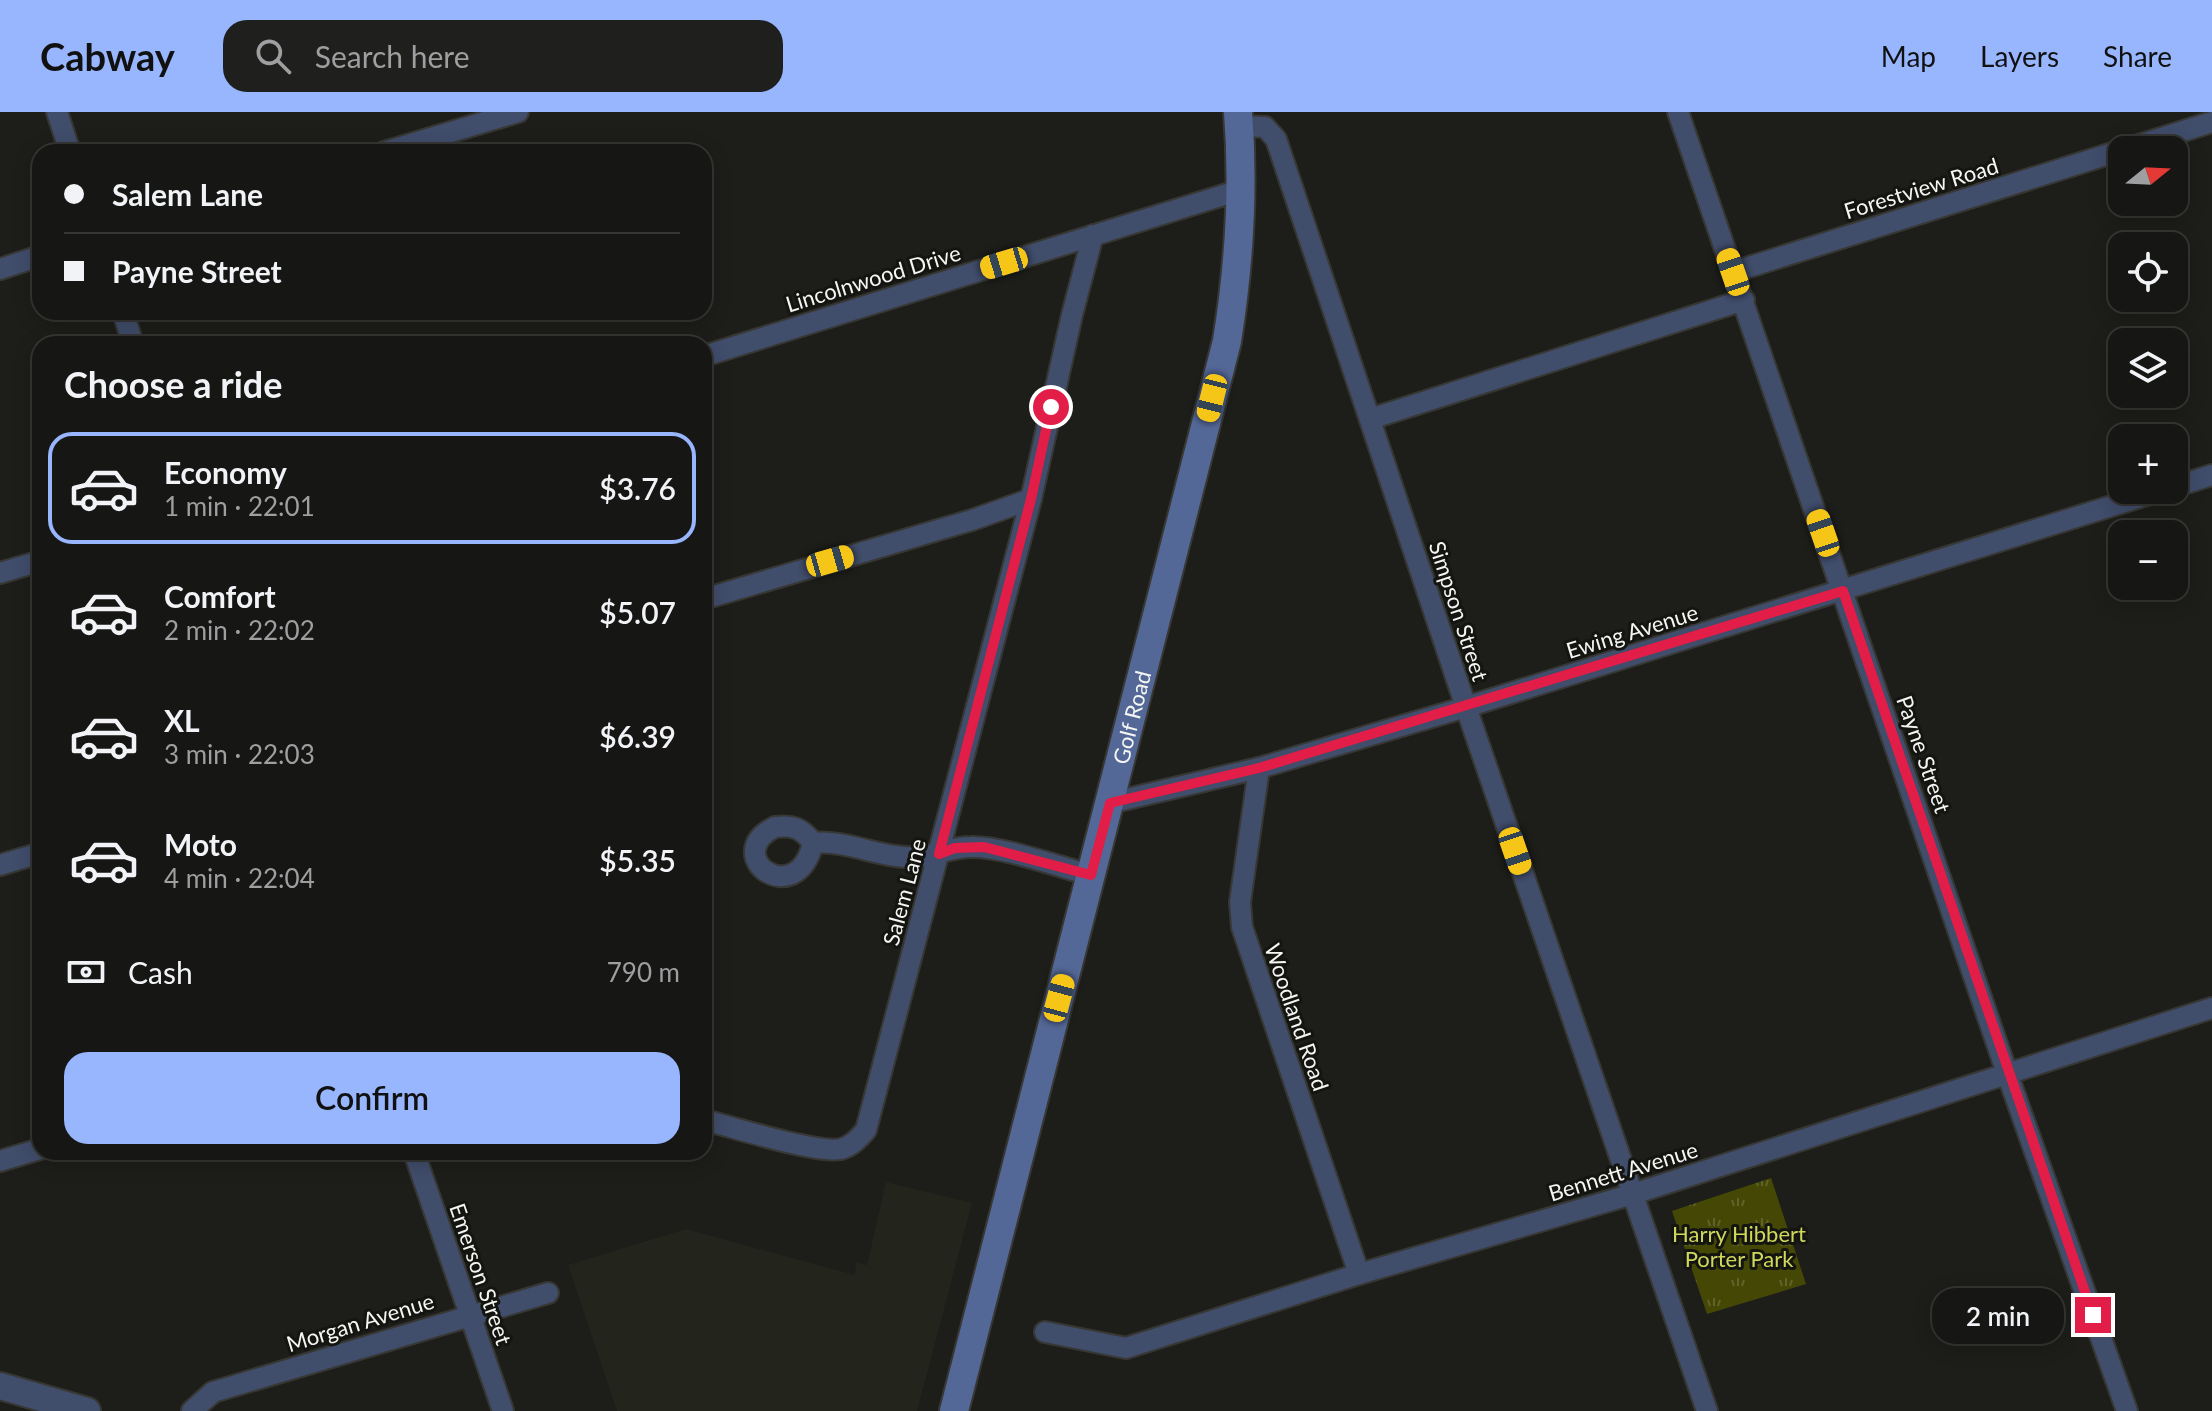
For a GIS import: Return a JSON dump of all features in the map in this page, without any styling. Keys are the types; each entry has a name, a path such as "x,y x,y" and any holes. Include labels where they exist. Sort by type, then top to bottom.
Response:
{"main road":[{"name":"Golf Road","path":"954,1411 1227,341 1234,296 1240,190 1238,119"}],"street":[{"path":"57,112 67,144"},
{"path":"411,144 518,112"},
{"name":"Payne Street","path":"1678,112 2007,1073 2127,1411"},
{"name":"Simpson Street","path":"1238,119 1265,127 1276,139 1707,1411"},
{"name":"Forestview Road","path":"2168,136 2212,122"},
{"name":"Forestview Road","path":"1733,272 2108,155"},
{"name":"Lincolnwood Drive","path":"712,354 1240,190"},
{"name":"Salem Lane","path":"712,1122 822,1149 844,1148 859,1139 866,1130 1031,499 1093,235"},
{"path":"0,269 32,259"},
{"path":"1370,419 1744,300"},
{"path":"2188,483 2212,475"},
{"path":"712,597 972,520 1031,499"},
{"name":"Ewing Avenue","path":"1110,803 1259,768 1466,707 2119,504"},
{"path":"0,573 32,563"},
{"name":"Woodland Road","path":"1259,768 1240,902 1242,927 1359,1274"},
{"path":"813,843 837,842 890,856 920,858 955,848 984,847 1091,875"},
{"path":"0,865 32,855"},
{"name":"Bennett Avenue","path":"1045,1332 1126,1348 1359,1274 1633,1194 2212,1008"},
{"path":"0,1161 32,1151"},
{"name":"Emerson Street","path":"417,1160 503,1411"},
{"name":"Morgan Avenue","path":"192,1411 213,1392 548,1293"},
{"path":"0,1386 87,1411"}],"shaded area":[{"path":"886,1182 972,1203 917,1411 617,1411 568,1265 686,1229 855,1275 856,1262 867,1265"}],"green space":[{"name":"Harry Hibbert Porter Park","path":"1771,1178 1806,1284 1707,1314 1672,1211"}],"route":[{"path":"1051,407 1031,499 939,854 955,848 984,847 1091,875 1110,803 1259,768 1843,591 2093,1315"}]}
